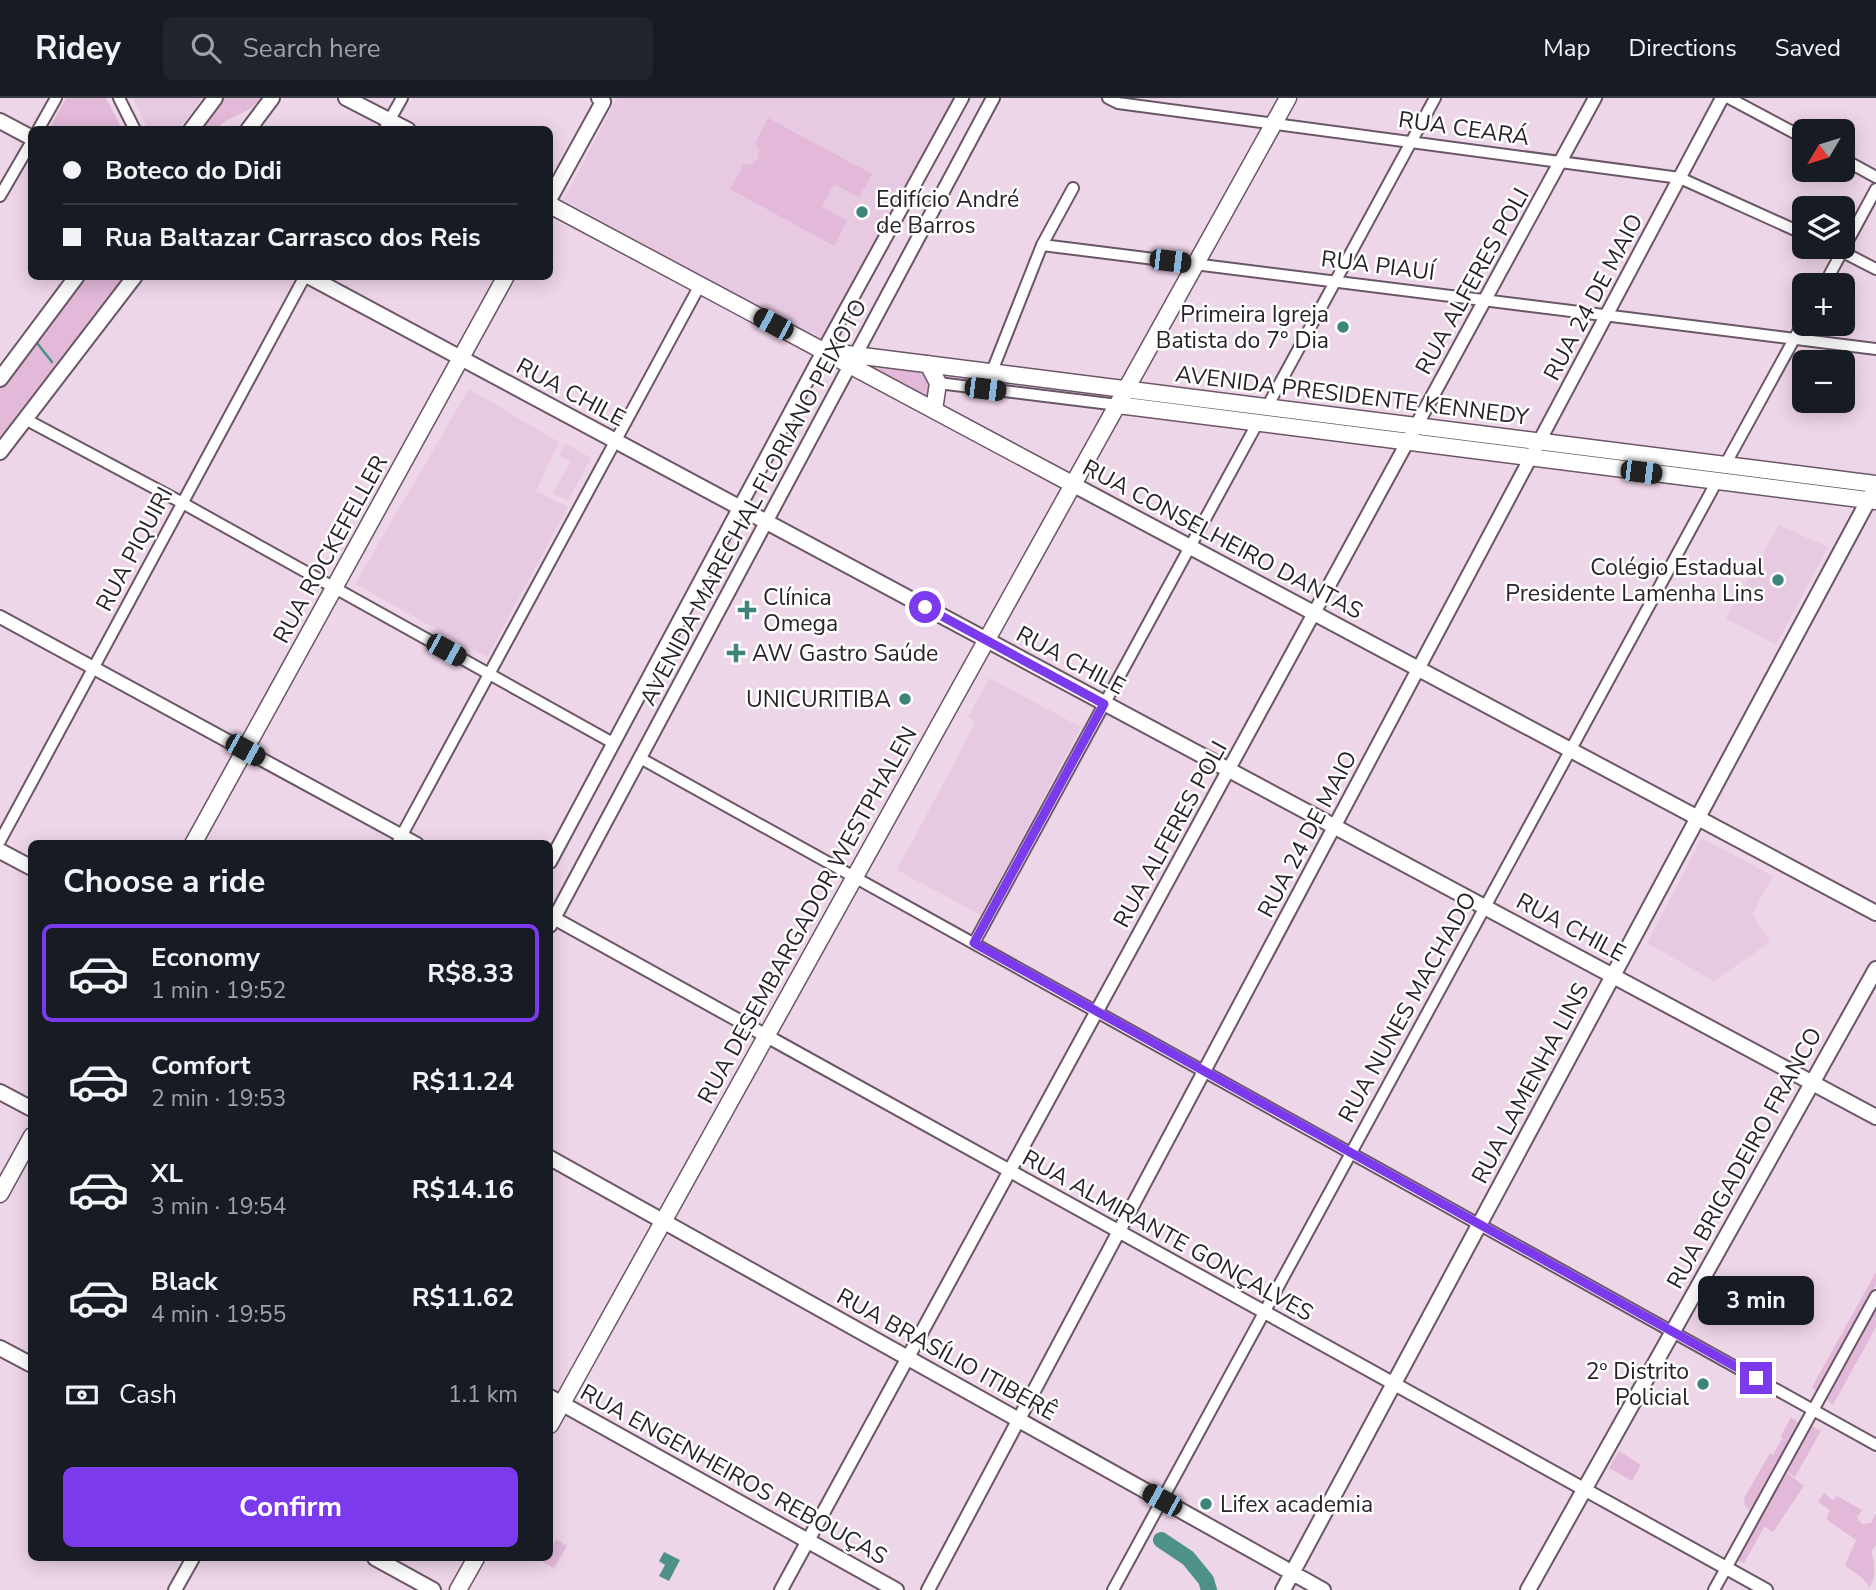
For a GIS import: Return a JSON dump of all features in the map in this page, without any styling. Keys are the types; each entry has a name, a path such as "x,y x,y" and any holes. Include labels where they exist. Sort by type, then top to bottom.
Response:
{"main road":[{"path":"194,126 215,98"},
{"path":"251,126 272,98"},
{"path":"346,98 386,124"},
{"name":"RUA DESEMBARGADOR WESTPHALEN","path":"555,1401 663,1221 1288,98"},
{"path":"553,192 602,99"},
{"path":"0,121 28,138"},
{"name":"RUA CONSELHEIRO DANTAS","path":"553,207 823,351 853,360 934,410 1876,913"},
{"path":"0,379 74,280"},
{"path":"0,452 132,280"},
{"name":"RUA CHILE","path":"313,280 1876,1117"},
{"name":"RUA ROCKEFELLER","path":"195,840 504,280"},
{"name":"AVENIDA PRESIDENTE KENNEDY","path":"853,360 929,364 1725,466 1874,493"},
{"path":"929,364 938,383 934,410"},
{"path":"1214,418 1216,401"},
{"name":"AVENIDA PRESIDENTE KENNEDY","path":"1118,405 1717,481 1874,493"},
{"path":"1344,434 1348,417"},
{"path":"1591,465 1602,450"},
{"name":"RUA LAMENHA LINS","path":"1283,1590 1874,493"},
{"path":"0,850 28,866"},
{"name":"RUA BRIGADEIRO FRANCO","path":"1528,1590 1876,969"},
{"path":"0,1092 28,1108"},
{"path":"0,1194 28,1143"},
{"name":"RUA BRASÍLIO ITIBERÊ","path":"553,1160 1323,1590"},
{"path":"0,1348 28,1363"},
{"name":"RUA ENGENHEIROS REBOUÇAS","path":"555,1401 896,1590"},
{"path":"380,1561 433,1590"},
{"path":"458,1590 474,1561"}],"street":[{"path":"40,126 56,98"},
{"path":"119,98 133,126"},
{"path":"386,124 401,98"},
{"name":"AVENIDA MARECHAL FLORIANO PEIXOTO","path":"553,856 738,507 962,98"},
{"name":"AVENIDA MARECHAL FLORIANO PEIXOTO","path":"553,916 993,98"},
{"path":"1267,407 1435,98"},
{"name":"RUA ALFERES POLI","path":"781,1590 1595,98"},
{"name":"RUA 24 DE MAIO","path":"928,1590 1722,98"},
{"path":"1729,98 1792,132"},
{"name":"RUA CEARÁ","path":"1115,100 1680,178 1792,229"},
{"path":"0,196 28,147"},
{"path":"1855,166 1876,177"},
{"path":"985,389 1042,245 1073,188"},
{"path":"1855,222 1876,189"},
{"name":"RUA PIAUÍ","path":"1042,245 1876,349"},
{"path":"1855,258 1876,269"},
{"name":"RUA PIQUIRI","path":"0,841 304,280"},
{"path":"0,617 245,750 399,839 699,285"},
{"path":"1725,466 1796,336"},
{"name":"AVENIDA PRESIDENTE KENNEDY","path":"938,383 1118,405"},
{"path":"25,419 183,503 613,743"},
{"path":"974,943 1258,422"},
{"name":"RUA NUNES MACHADO","path":"1114,1590 1717,481"},
{"path":"640,758 1876,1445"},
{"name":"RUA ALMIRANTE GONÇALVES","path":"553,921 766,1036 1766,1590"},
{"path":"1714,1590 1876,1296"},
{"path":"176,1590 191,1561"}],"shaded area":[{"path":"66,98 106,98 120,126 51,126"},
{"path":"133,98 202,98 181,126 147,126"},
{"path":"221,98 261,98 251,108 220,126 204,126"},
{"path":"617,98 954,98 821,343 564,200"},
{"path":"768,118 872,174 859,197 834,184 822,207 847,221 834,246 730,189 744,164 751,165 758,158 759,149 755,143"},
{"path":"81,280 122,280 0,438 0,388"},
{"path":"862,362 922,369 930,383 926,400 860,365"},
{"path":"469,389 559,442 536,491 568,507 487,657 355,584"},
{"path":"565,443 591,458 568,501 553,493 571,462 559,455"},
{"name":"Colégio Estadual Presidente Lamenha Lins","path":"1779,525 1828,547 1776,645 1726,618"},
{"path":"989,678 1081,727 981,915 897,870 976,722 968,717"},
{"path":"1702,838 1773,876 1752,914 1770,942 1714,981 1647,943"},
{"path":"1876,1272 1876,1285 1818,1393 1812,1387"},
{"path":"1876,1293 1876,1327 1833,1405 1822,1394"},
{"path":"1791,1417 1801,1425 1750,1511 1745,1506 1744,1498 1770,1453 1773,1455"},
{"path":"1807,1423 1821,1431 1795,1477 1782,1467"},
{"path":"1619,1451 1641,1465 1632,1481 1609,1468"},
{"path":"1781,1468 1804,1486 1773,1532 1764,1527 1744,1563 1731,1558"},
{"path":"1824,1493 1833,1500 1837,1496 1862,1510 1857,1517 1862,1524 1871,1523 1876,1513 1876,1545 1871,1552 1875,1570 1870,1587 1845,1565 1856,1540 1826,1519 1830,1510 1818,1502"},
{"path":"556,1539 567,1546 554,1568 543,1562 553,1561 553,1545"},
{"path":"664,1552 680,1560 669,1581 659,1576 665,1565 659,1561"}],"waterway":[{"path":"37,343 52,362"},
{"path":"1161,1540 1188,1558 1206,1580 1209,1590"}],"place":[{"name":"Edifício André de Barros","path":"862,212"},
{"name":"Primeira Igreja Batista do 7° Dia","path":"1343,327"},
{"name":"Colégio Estadual Presidente Lamenha Lins","path":"1778,580"},
{"name":"Clínica Omega","path":"747,610"},
{"name":"AW Gastro Saúde","path":"736,653"},
{"name":"UNICURITIBA","path":"905,699"},
{"name":"2º Distrito Policial","path":"1703,1384"},
{"name":"Lifex academia","path":"1206,1504"}],"route":[{"path":"925,607 1104,704 974,943 1756,1378"}]}
